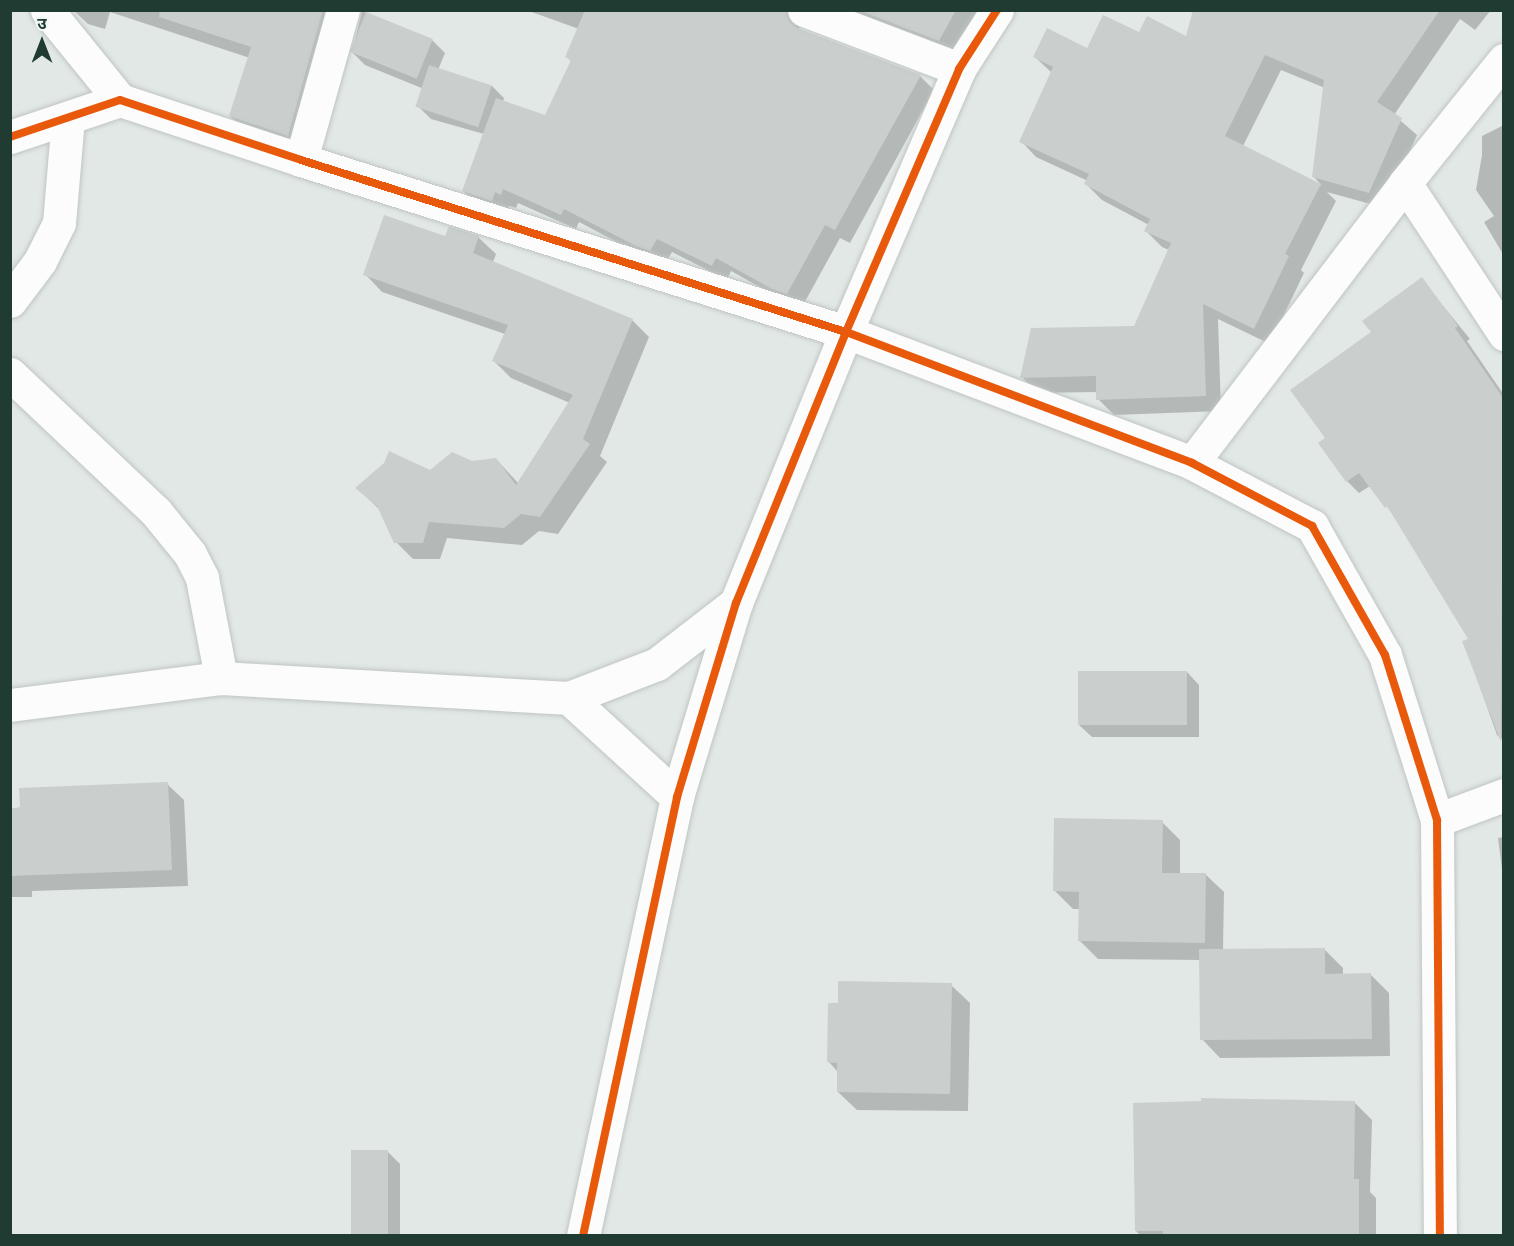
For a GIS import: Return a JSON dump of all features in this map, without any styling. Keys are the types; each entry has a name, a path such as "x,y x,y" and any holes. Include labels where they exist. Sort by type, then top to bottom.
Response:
{"street":[{"path":"47,10 120,100 301,160 846,332 1192,463 1312,526 1385,655 1437,820 1440,1236"},
{"path":"301,160 343,10"},
{"path":"804,10 959,69"},
{"path":"583,1236 677,797 736,603 846,332 959,69 997,10"},
{"path":"1192,463 1405,183 1503,60"},
{"path":"10,137 120,100"},
{"path":"10,301 40,261 59,223 68,118"},
{"path":"1405,183 1503,334"},
{"path":"10,374 156,512 190,554 202,578 221,678"},
{"path":"10,705 221,678 569,698 657,664 736,603"},
{"path":"569,698 677,797"},
{"path":"1437,820 1503,795"}],"building":[{"path":"160,10 323,10 288,136 229,116 251,47 159,17"},
{"path":"585,10 786,10 789,21 797,28 921,75 835,230 825,225 787,294 772,289 716,258 712,266 657,239 650,251 564,209 561,215 503,189 501,195 495,192 492,201 462,191 496,98 545,115 571,60 565,57"},
{"path":"858,10 956,10 939,41"},
{"path":"1193,10 1440,10 1377,102 1402,118 1369,193 1312,177 1324,80 1265,55 1225,136 1321,184 1285,254 1289,256 1254,329 1203,304 1206,396 1096,400 1096,376 1020,378 1031,328 1134,326 1171,243 1144,231 1150,219 1084,184 1089,174 1019,142 1053,67 1033,57 1047,28 1087,48 1103,15 1139,32 1147,16 1186,36"},
{"path":"366,12 433,39 417,79 350,52"},
{"path":"429,65 492,85 478,127 415,107"},
{"path":"384,215 445,236 449,226 479,236 473,253 633,319 583,439 590,444 540,517 521,514 504,528 429,522 423,543 394,543 377,506 355,488 384,463 389,451 430,470 452,452 472,461 496,458 516,485 573,395 492,361 508,325 363,275"},
{"path":"1422,277 1458,326 1455,328 1503,398 1501,742 1462,641 1468,639 1387,506 1385,508 1359,473 1346,482 1318,443 1325,438 1290,390 1371,332 1362,321"},
{"path":"1078,671 1187,671 1187,725 1078,725"},
{"path":"168,782 172,870 10,876 10,808 20,808 19,788"},
{"path":"1054,818 1163,820 1162,873 1206,873 1205,943 1078,941 1079,892 1053,891"},
{"path":"1325,948 1325,974 1371,973 1372,1039 1200,1040 1199,949"},
{"path":"838,981 952,983 950,1094 837,1092 837,1063 827,1062 828,1003 838,1003"},
{"path":"1201,1098 1355,1101 1354,1179 1359,1179 1359,1236 1163,1236 1163,1231 1135,1231 1133,1103 1201,1101"},
{"path":"351,1150 388,1150 388,1236 351,1236"}],"cycle path":[{"path":"583,1236 677,797 736,603 846,332 959,69 997,10"},
{"path":"10,137 120,100 301,160 846,332 1192,463 1312,526 1385,655 1437,820 1440,1236"}]}
